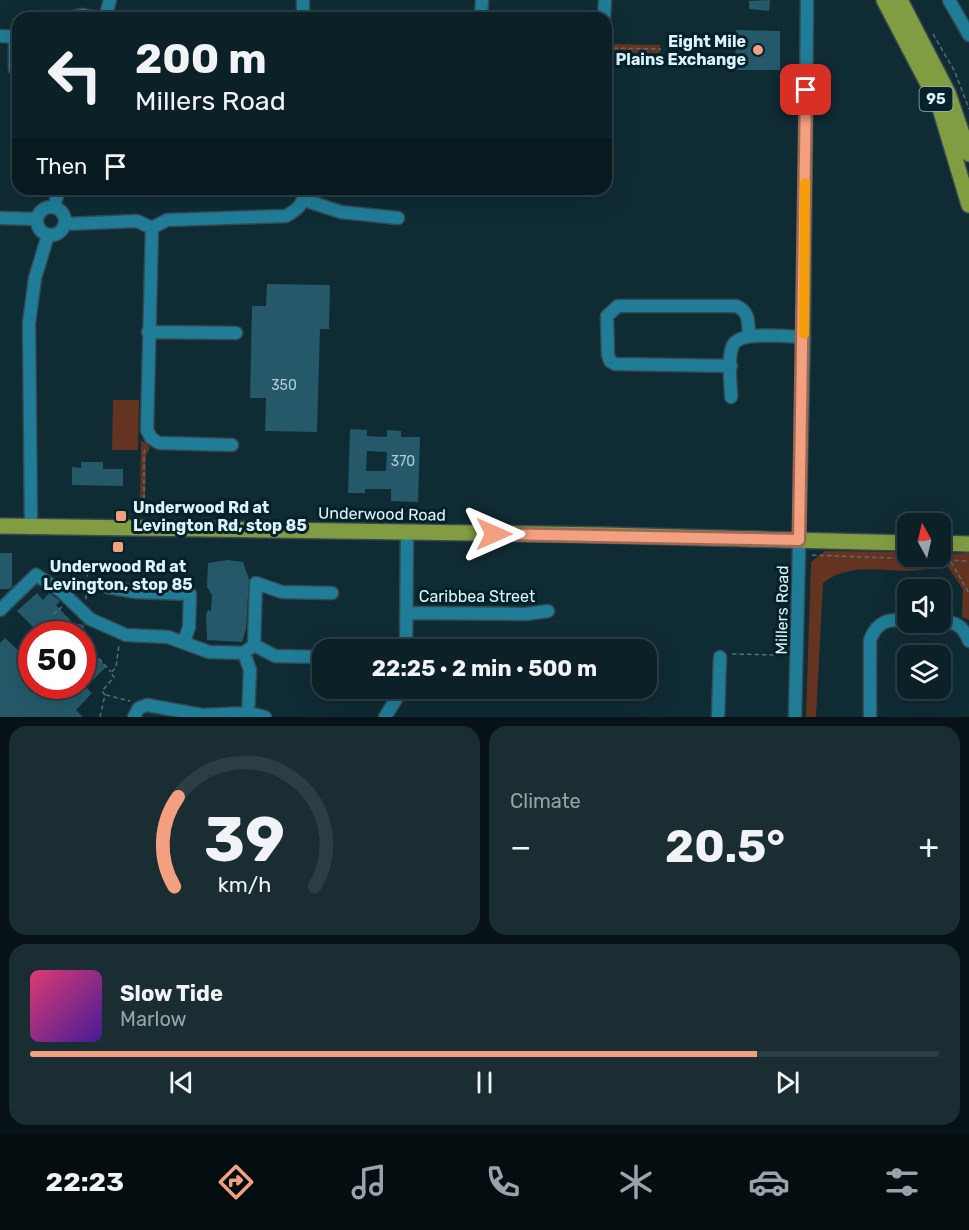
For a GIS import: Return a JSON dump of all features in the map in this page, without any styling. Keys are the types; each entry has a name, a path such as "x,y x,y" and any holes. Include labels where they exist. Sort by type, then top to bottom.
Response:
{"main road":[{"name":"95","path":"884,0 939,105 969,205"},
{"name":"95","path":"900,0 948,93 969,154"},
{"name":"Underwood Road","path":"0,526 897,543"},
{"path":"951,543 969,544"}],"street":[{"name":"Millers Road","path":"795,717 804,337 807,0"},
{"path":"949,0 969,35"},
{"path":"54,207 57,195"},
{"path":"152,228 167,220 286,216 298,210 305,195"},
{"path":"307,195 341,212 398,218"},
{"path":"36,219 43,209 54,207 63,213 65,224 59,233 48,236"},
{"path":"0,218 36,219"},
{"path":"36,219 39,229 48,236"},
{"path":"65,224 137,221 152,228"},
{"path":"152,228 147,430 151,438 159,443 232,446"},
{"path":"31,528 29,323 35,278 48,236"},
{"path":"731,366 615,364 608,356 608,316 611,310 618,306 736,306 744,309 747,314 749,336"},
{"path":"148,332 236,333"},
{"path":"731,397 732,347 737,339 749,336 804,337"},
{"path":"406,639 407,533"},
{"path":"0,610 36,575 61,591 90,619 126,635 168,637 209,652 249,650 275,656 312,657"},
{"path":"248,715 249,650 256,583 282,592 332,593"},
{"path":"107,587 136,592 190,594 189,627 184,642"},
{"name":"Caribbea Street","path":"407,613 526,614 548,611"},
{"path":"870,717 870,640 874,628 883,621 897,620"},
{"path":"951,622 964,628 969,641"},
{"path":"718,717 720,657"},
{"path":"385,717 397,699"},
{"path":"136,713 147,705 202,715 266,717"}],"path":[{"path":"933,34 955,72 969,109"},
{"path":"612,48 661,49"},
{"path":"144,514 144,452 151,438"},
{"path":"812,555 897,559"},
{"path":"86,606 88,561"},
{"path":"969,561 951,561 969,593"},
{"path":"53,614 61,608 68,607"},
{"path":"111,673 116,667 119,639"},
{"path":"720,657 734,654 777,655"},
{"path":"96,655 114,677 102,691 105,695 100,717"},
{"path":"105,695 134,702 136,713"}],"shaded area":[{"path":"614,44 660,45 660,53 614,53"},
{"path":"113,400 139,400 138,450 112,450"},
{"path":"141,440 150,447 146,456 145,510 140,512"},
{"path":"825,551 897,552 897,567 940,567 910,571 873,569 852,571 832,577 823,583 816,717 806,717 811,562"},
{"path":"969,553 969,620 962,617 963,589 948,567 951,567 951,554"}],"building":[{"path":"770,0 769,11 749,9 749,1"},
{"name":"Eight Mile Plains Exchange","path":"736,30 780,31 780,70 735,70"},
{"path":"267,284 330,285 329,329 320,329 317,432 265,431 266,398 250,398 252,306 266,306"},
{"path":"350,429 367,430 367,436 387,437 387,430 401,431 401,437 420,437 418,502 391,501 391,489 365,489 365,493 348,493","holes":["367,451 387,452 386,471 366,471"]},
{"path":"81,462 103,462 103,469 123,469 123,486 72,485 72,467 81,468"},
{"path":"0,553 12,553 12,587 9,589 0,589"},
{"path":"228,560 243,562 249,579 246,629 242,642 207,640 206,615 208,610 211,611 212,595 207,587 208,563"},
{"path":"37,593 43,600 49,593 60,601 56,605 71,621 27,621 17,611"},
{"path":"5,638 18,650 18,699 86,699 76,710 83,717 0,717 0,643"},
{"path":"96,656 106,667 96,677"}],"slow traffic":[{"path":"804,334 805,183"}],"place":[{"name":"Eight Mile Plains Exchange","path":"758,50"},
{"name":"Underwood Rd at Levington Rd, stop 85","path":"121,516"},
{"name":"Underwood Rd at Levington, stop 85","path":"118,547"}],"route":[{"path":"494,534 799,540 804,337 806,90"}]}
